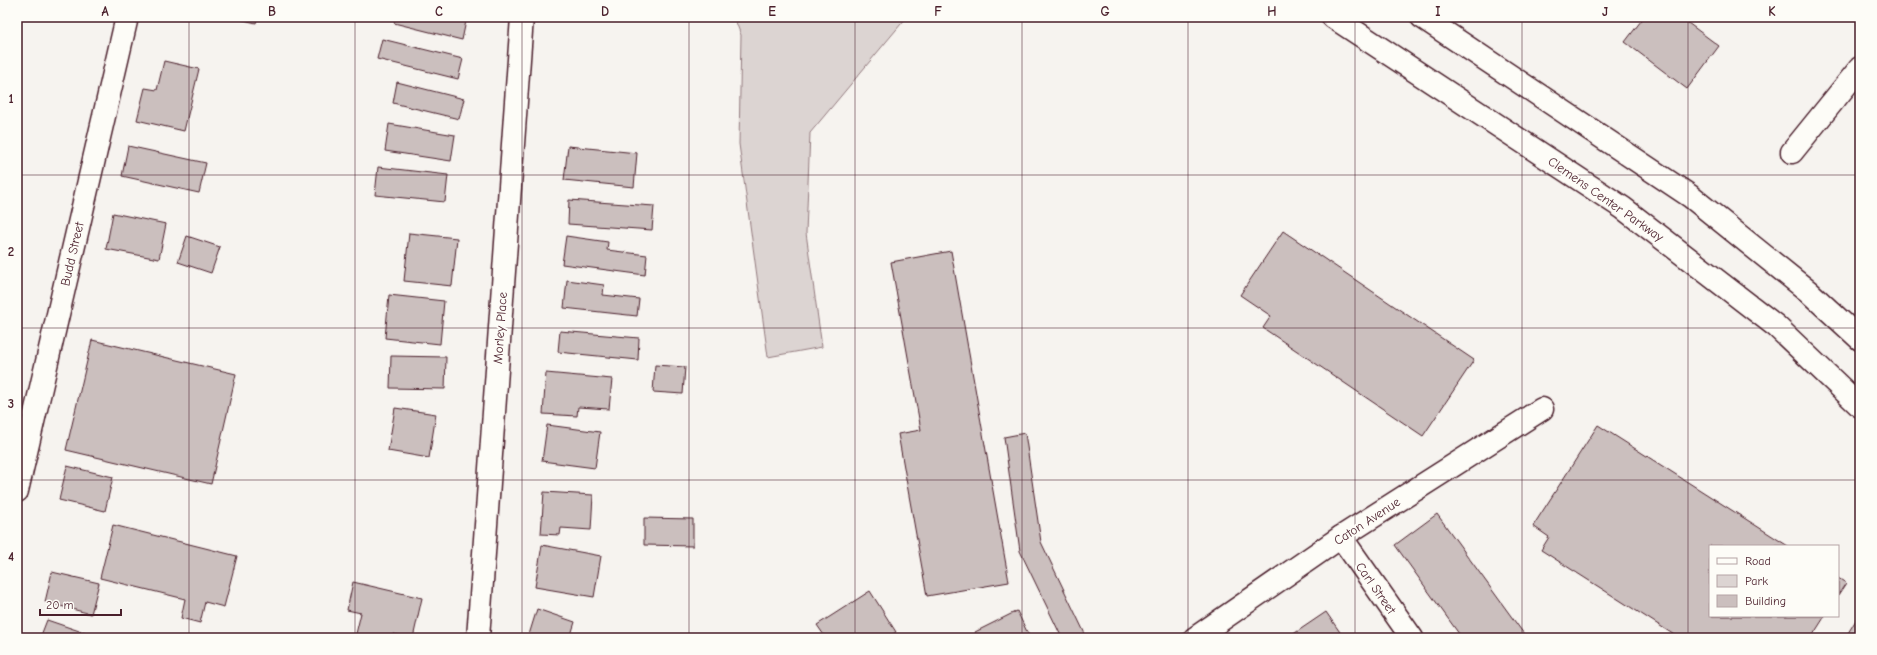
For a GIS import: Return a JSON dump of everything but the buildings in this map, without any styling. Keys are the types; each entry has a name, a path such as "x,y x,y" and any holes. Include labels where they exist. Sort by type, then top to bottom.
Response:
{"street":[{"name":"Budd Street","path":"17,491 126,17"},
{"name":"Morley Place","path":"478,638 522,17"},
{"name":"Clemens Center Parkway","path":"1333,17 1623,208 1776,326 1860,406"},
{"path":"1422,17 1690,196 1808,291 1860,339"},
{"path":"1792,152 1860,68"},
{"name":"Caton Avenue","path":"1195,638 1341,537 1542,409"},
{"name":"Carl Street","path":"1341,537 1412,638"}],"green space":[{"path":"734,17 906,18 810,133 806,233 822,347 768,357 739,144 741,35"}]}
